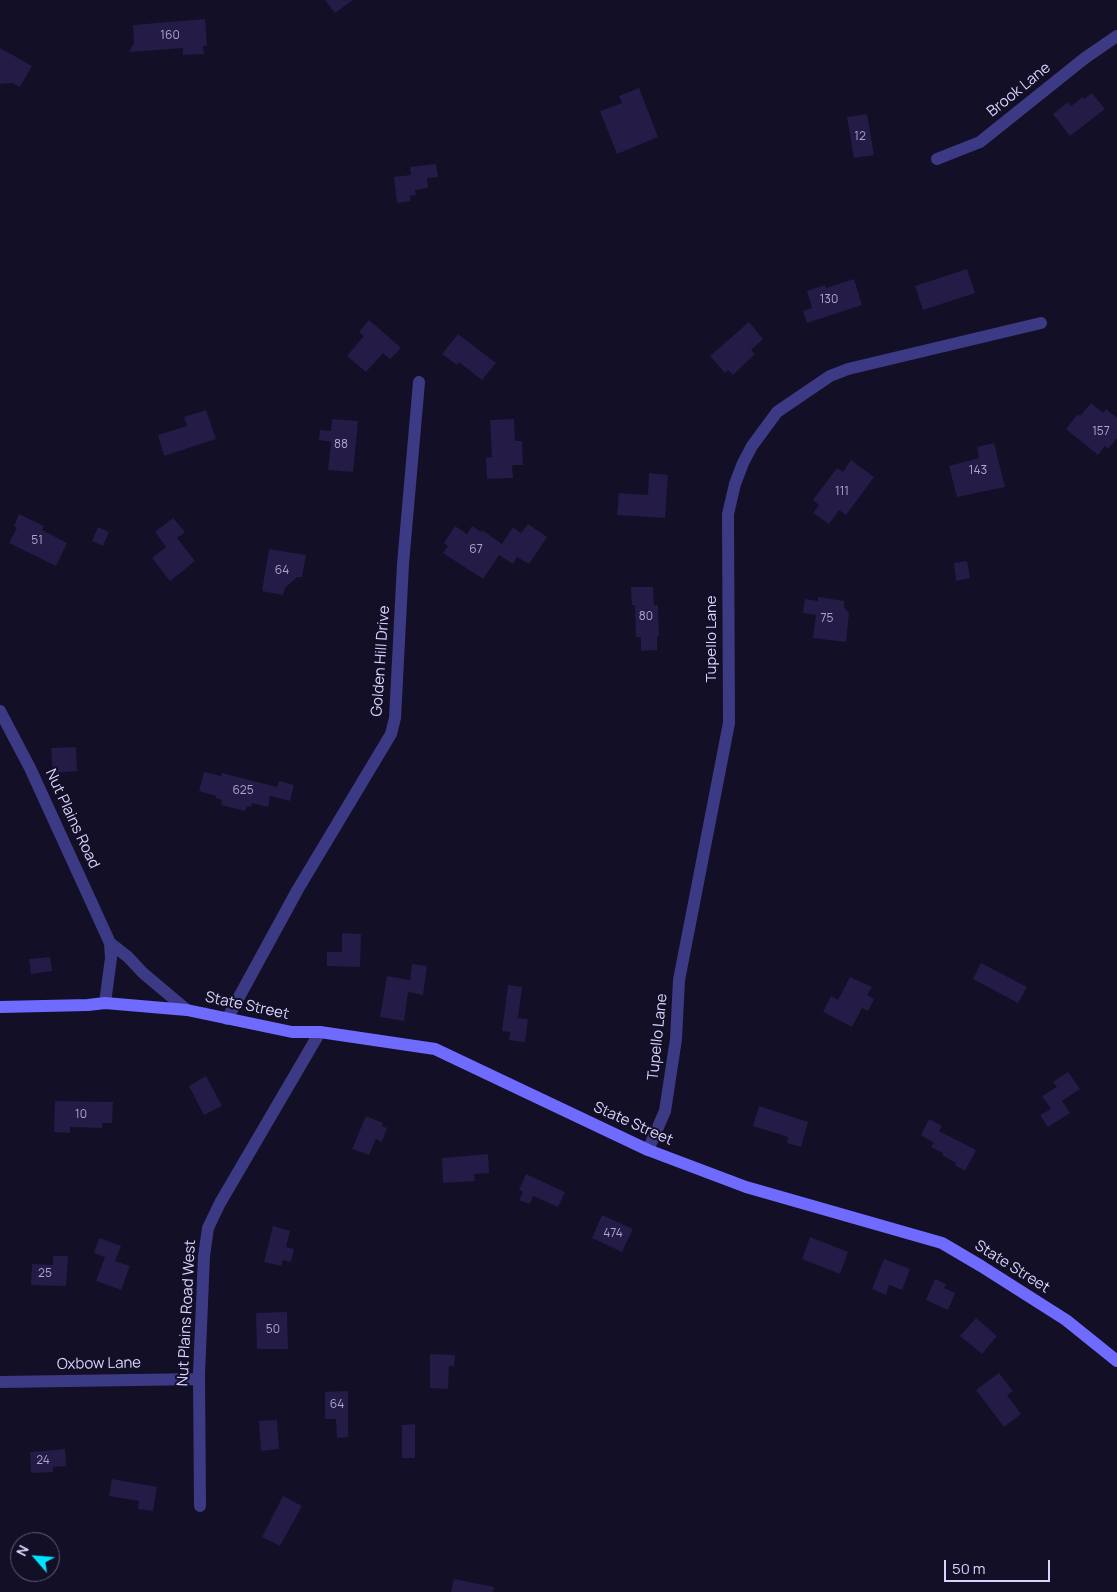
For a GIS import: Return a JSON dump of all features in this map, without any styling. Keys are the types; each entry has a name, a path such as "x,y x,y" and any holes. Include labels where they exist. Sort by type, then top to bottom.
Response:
{"street":[{"name":"Brook Lane","path":"937,159 980,142 1085,58 1117,36"},
{"name":"Tupello Lane","path":"648,1150 665,1111 676,1039 679,980 729,723 728,514 735,484 743,463 752,446 777,412 830,376 848,369 1041,323"},
{"name":"Golden Hill Drive","path":"227,1019 298,889 391,734 395,718 403,564 418,382"},
{"name":"Nut Plains Road","path":"0,711 30,768 110,943 111,958 105,1003"},
{"name":"Nut Plains Road","path":"110,943 187,1010"},
{"name":"State Street","path":"0,1006 88,1005 105,1003 187,1010 292,1032 320,1032 435,1049 648,1150 746,1187 942,1243 982,1266 1066,1320 1117,1362"},
{"name":"Nut Plains Road West","path":"200,1506 199,1379 204,1256 208,1228 220,1202 320,1032"},
{"name":"Oxbow Lane","path":"0,1382 199,1379"}],"building":[{"path":"325,0 353,0 335,13"},
{"path":"205,19 207,46 203,46 204,54 183,55 183,48 129,52 134,43 133,25"},
{"path":"0,48 32,66 20,87 12,83 0,84"},
{"path":"639,88 658,137 617,154 600,111 622,103 619,96"},
{"path":"1092,93 1105,109 1070,136 1053,114 1068,102 1071,106"},
{"path":"867,114 874,155 854,158 847,117"},
{"path":"436,164 438,177 427,178 428,188 415,190 416,195 410,196 411,201 397,203 394,177 411,175 410,167"},
{"path":"967,269 975,293 923,310 915,286"},
{"path":"854,279 862,305 807,323 803,311 812,308 807,291 825,285 826,288"},
{"path":"369,320 401,348 390,359 383,353 366,372 347,356 364,336 359,332"},
{"path":"749,322 763,339 751,350 755,354 733,375 728,370 725,373 710,356"},
{"path":"458,334 496,363 482,380 459,362 457,365 442,354"},
{"path":"1091,403 1103,413 1106,409 1117,418 1117,438 1108,449 1105,446 1098,455 1066,429 1078,414 1080,416"},
{"path":"206,410 216,439 164,456 158,435 187,426 184,417"},
{"path":"332,419 358,421 353,472 328,470 331,442 319,440 320,430 331,431"},
{"path":"514,419 515,441 522,441 523,465 512,465 513,478 487,479 486,458 492,457 490,420"},
{"path":"994,443 1005,487 957,497 949,466 979,458 977,447"},
{"path":"851,460 874,477 846,515 839,510 829,524 813,513 819,505 813,500 837,468 843,472"},
{"path":"649,473 668,475 665,518 617,515 619,493 648,495"},
{"path":"19,514 44,526 42,530 67,543 56,566 9,543 17,528 14,526"},
{"path":"173,518 185,532 177,538 195,561 170,581 152,558 166,547 155,532"},
{"path":"528,524 547,537 529,564 517,557 513,564 499,555 483,579 443,553 448,546 444,543 455,526 467,534 472,526 481,532 482,530 502,544 513,527 521,533"},
{"path":"98,527 109,532 103,546 92,541"},
{"path":"269,549 306,555 302,577 297,577 285,588 283,595 262,591"},
{"path":"967,561 970,578 956,581 954,563"},
{"path":"631,587 653,587 654,605 658,605 659,636 657,636 657,650 641,651 641,637 636,637 635,605 632,605"},
{"path":"818,597 844,601 844,607 849,613 846,642 813,638 816,615 803,613 805,599 818,601"},
{"path":"76,747 77,771 53,773 51,748"},
{"path":"204,772 221,776 222,773 277,787 279,781 294,785 290,801 270,796 268,807 252,803 251,807 247,806 245,811 221,805 222,800 216,798 216,796 199,791"},
{"path":"342,933 361,934 360,967 327,966 327,952 342,952"},
{"path":"50,957 52,971 31,974 29,959"},
{"path":"981,963 1027,987 1018,1003 973,979"},
{"path":"412,964 427,966 423,995 408,992 404,1021 380,1017 387,976 410,980"},
{"path":"850,977 872,987 867,995 874,999 868,1011 862,1008 852,1027 823,1012 831,996 838,1000"},
{"path":"508,985 522,987 518,1018 528,1019 525,1042 509,1040 510,1032 502,1031"},
{"path":"1068,1072 1080,1089 1062,1101 1070,1113 1048,1127 1040,1115 1051,1109 1042,1096 1057,1087 1053,1082"},
{"path":"206,1076 222,1106 204,1115 189,1086"},
{"path":"55,1101 113,1102 112,1123 102,1123 102,1128 70,1127 70,1133 54,1132"},
{"path":"759,1106 808,1122 801,1147 787,1143 788,1137 753,1126"},
{"path":"366,1116 383,1123 382,1126 387,1128 382,1142 376,1139 369,1155 352,1149"},
{"path":"929,1119 942,1126 939,1131 976,1150 965,1171 942,1155 943,1153 931,1147 934,1143 921,1135"},
{"path":"488,1154 489,1173 474,1174 475,1181 443,1183 442,1158"},
{"path":"526,1174 565,1192 558,1207 533,1196 530,1204 519,1200 523,1192 519,1190"},
{"path":"602,1215 633,1229 622,1252 592,1238"},
{"path":"273,1226 290,1231 286,1247 294,1249 291,1262 283,1260 281,1266 264,1262"},
{"path":"810,1237 848,1252 840,1274 802,1259"},
{"path":"99,1238 121,1246 115,1261 130,1266 121,1290 96,1281 105,1257 94,1253"},
{"path":"53,1256 68,1256 66,1286 31,1285 32,1264 53,1265"},
{"path":"884,1259 910,1269 902,1290 889,1285 886,1295 872,1289"},
{"path":"935,1279 946,1284 944,1288 955,1293 948,1310 926,1300"},
{"path":"287,1312 288,1349 257,1349 256,1313"},
{"path":"976,1318 997,1336 982,1354 960,1336"},
{"path":"430,1354 455,1355 454,1366 449,1366 448,1389 430,1388"},
{"path":"999,1373 1013,1391 1007,1395 1021,1414 1004,1427 976,1390"},
{"path":"348,1391 348,1437 337,1438 336,1419 325,1419 325,1392"},
{"path":"277,1420 279,1449 261,1451 259,1421"},
{"path":"415,1424 415,1458 402,1458 402,1425"},
{"path":"65,1449 66,1466 53,1467 53,1472 31,1473 30,1452"},
{"path":"112,1479 157,1487 153,1511 138,1509 139,1501 109,1496"},
{"path":"283,1496 302,1506 280,1546 262,1537"},
{"path":"454,1579 494,1587 493,1592 451,1592"}]}
